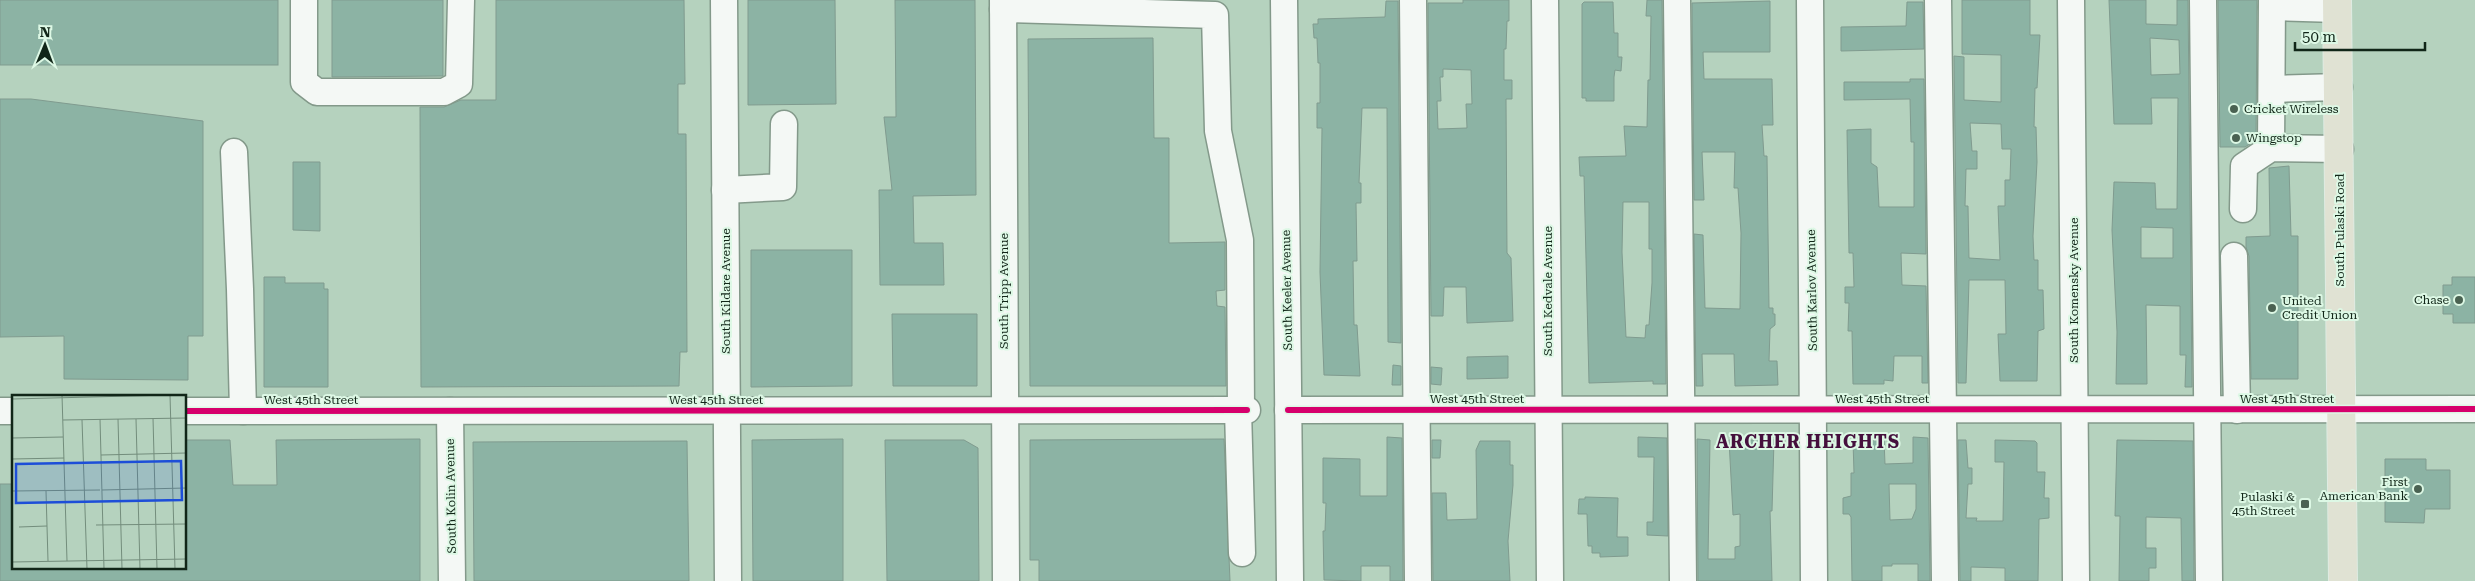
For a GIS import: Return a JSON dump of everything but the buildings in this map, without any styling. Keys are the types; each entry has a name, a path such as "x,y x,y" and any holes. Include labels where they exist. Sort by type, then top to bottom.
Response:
{"main road":[{"name":"South Pulaski Road","path":"2337,4 2343,581"}],"street":[{"path":"304,0 304,82 318,92 444,92 459,84 462,54 461,0"},
{"name":"South Kildare Avenue","path":"724,0 728,581"},
{"name":"South Keeler Avenue","path":"1284,0 1290,581"},
{"path":"1413,0 1418,581"},
{"name":"South Kedvale Avenue","path":"1545,0 1550,581"},
{"path":"1677,0 1683,581"},
{"name":"South Karlov Avenue","path":"1810,0 1814,581"},
{"path":"1938,0 1945,581"},
{"name":"South Komensky Avenue","path":"2071,0 2076,581"},
{"path":"2203,0 2209,581"},
{"path":"2272,148 2272,4 2337,4"},
{"path":"1003,5 1215,15 1218,131 1240,240 1242,553"},
{"name":"South Tripp Avenue","path":"1003,5 1006,581"},
{"path":"2272,89 2339,87"},
{"path":"725,190 783,187 784,124"},
{"path":"2243,209 2244,166 2272,148 2340,149"},
{"path":"234,152 243,411"},
{"path":"2234,256 2237,410"},
{"name":"West 45th Street","path":"1288,410 2475,409"},
{"name":"West 45th Street","path":"186,411 1242,410"},
{"name":"South Kolin Avenue","path":"450,411 452,581"}],"cycle path":[{"path":"1288,410 2475,409"},
{"path":"186,411 1247,410"}],"place":[{"name":"Cricket Wireless","path":"2234,109"},
{"name":"Wingstop","path":"2236,138"},
{"name":"Chase","path":"2459,300"},
{"name":"United Credit Union","path":"2272,308"},
{"name":"First American Bank","path":"2418,489"},
{"name":"Pulaski & 45th Street","path":"2305,504"}],"district":[{"name":"ARCHER HEIGHTS","path":"1808,442"}]}
